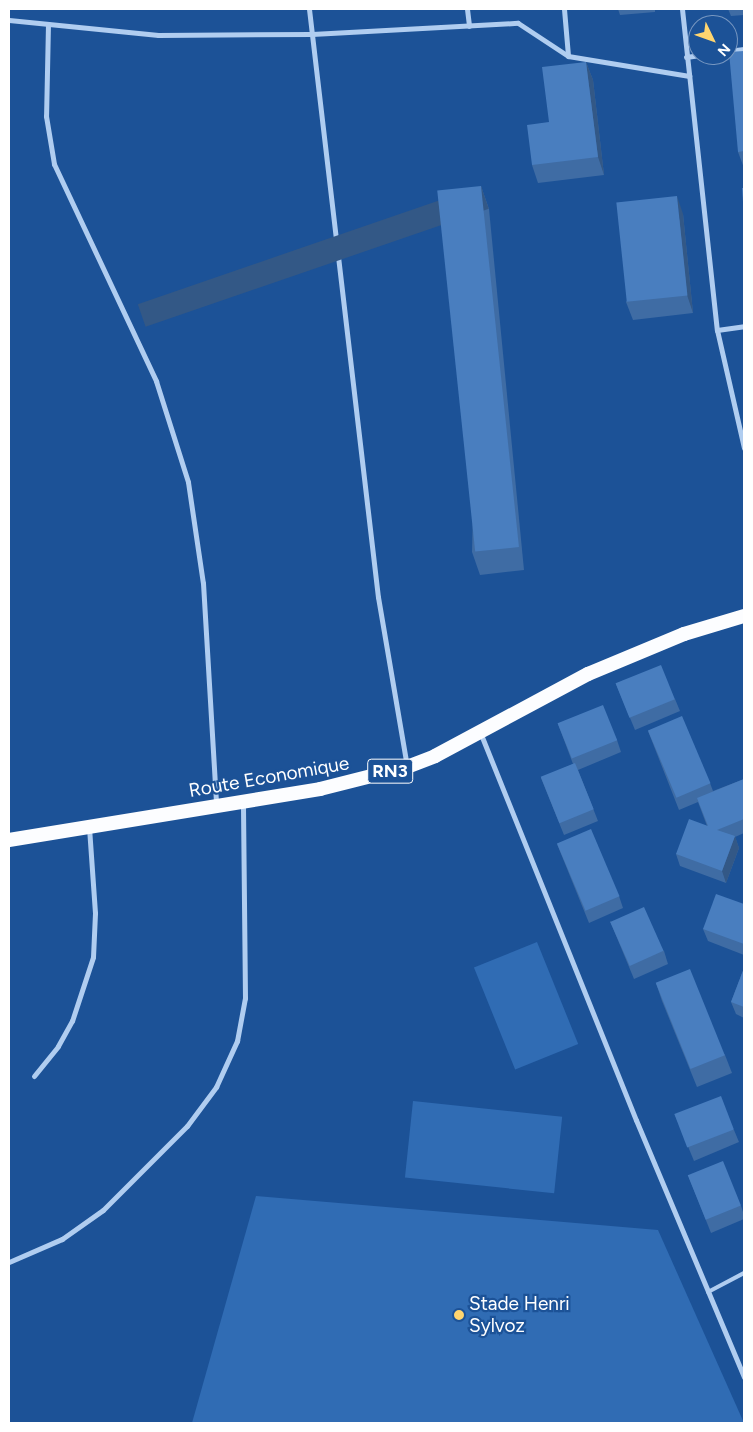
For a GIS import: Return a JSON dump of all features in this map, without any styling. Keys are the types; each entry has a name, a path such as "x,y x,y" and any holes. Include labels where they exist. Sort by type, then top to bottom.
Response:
{"highway":[{"name":"Route Economique","path":"9,840 320,789 407,767 480,732 588,674 684,634 744,616"}],"street":[{"path":"309,9 378,597 407,767"},
{"path":"467,9 469,26"},
{"path":"564,9 568,56"},
{"path":"682,9 717,330 744,448"},
{"path":"9,20 158,35 312,34 518,23 568,56 689,76"},
{"path":"48,24 46,116 54,164 156,381 188,482 203,584 216,806"},
{"path":"717,330 744,326"},
{"path":"480,732 744,1377"},
{"path":"9,1262 62,1239 103,1210 187,1126 216,1087 237,1041 245,998 244,802"},
{"path":"34,1076 58,1046 72,1021 94,957 95,913 89,827"}],"lane":[{"path":"708,1292 744,1274"}],"shaded area":[{"path":"537,942 578,1044 515,1069 474,967"},
{"path":"413,1101 562,1117 554,1193 405,1178"},
{"name":"Stade Henri Sylvoz","path":"256,1196 658,1230 744,1423 192,1423"}],"building":[{"path":"738,51 744,51 744,151 738,152 730,65 738,65"},
{"path":"586,62 598,157 532,165 527,125 549,122 542,67"},
{"path":"481,186 519,547 475,552 437,191"},
{"path":"742,188 744,188 744,215"},
{"path":"677,196 687,295 627,302 616,202"},
{"path":"661,665 675,699 629,718 616,683"},
{"path":"603,705 617,740 572,759 558,723"},
{"path":"682,716 711,783 676,798 648,730"},
{"path":"575,763 594,809 559,823 541,777"},
{"path":"744,779 744,819 717,830 735,836 722,871 676,854 689,819 708,826 697,798"},
{"path":"591,829 620,896 585,911 557,843"},
{"path":"716,894 744,904 744,944 703,929"},
{"path":"644,907 664,951 630,966 610,922"},
{"path":"744,968 744,1007 731,1002"},
{"path":"690,969 725,1055 691,1069 656,983"},
{"path":"721,1096 734,1130 687,1148 674,1114"},
{"path":"723,1161 741,1206 706,1220 688,1175"}],"place":[{"name":"Stade Henri Sylvoz","path":"459,1315"}]}
